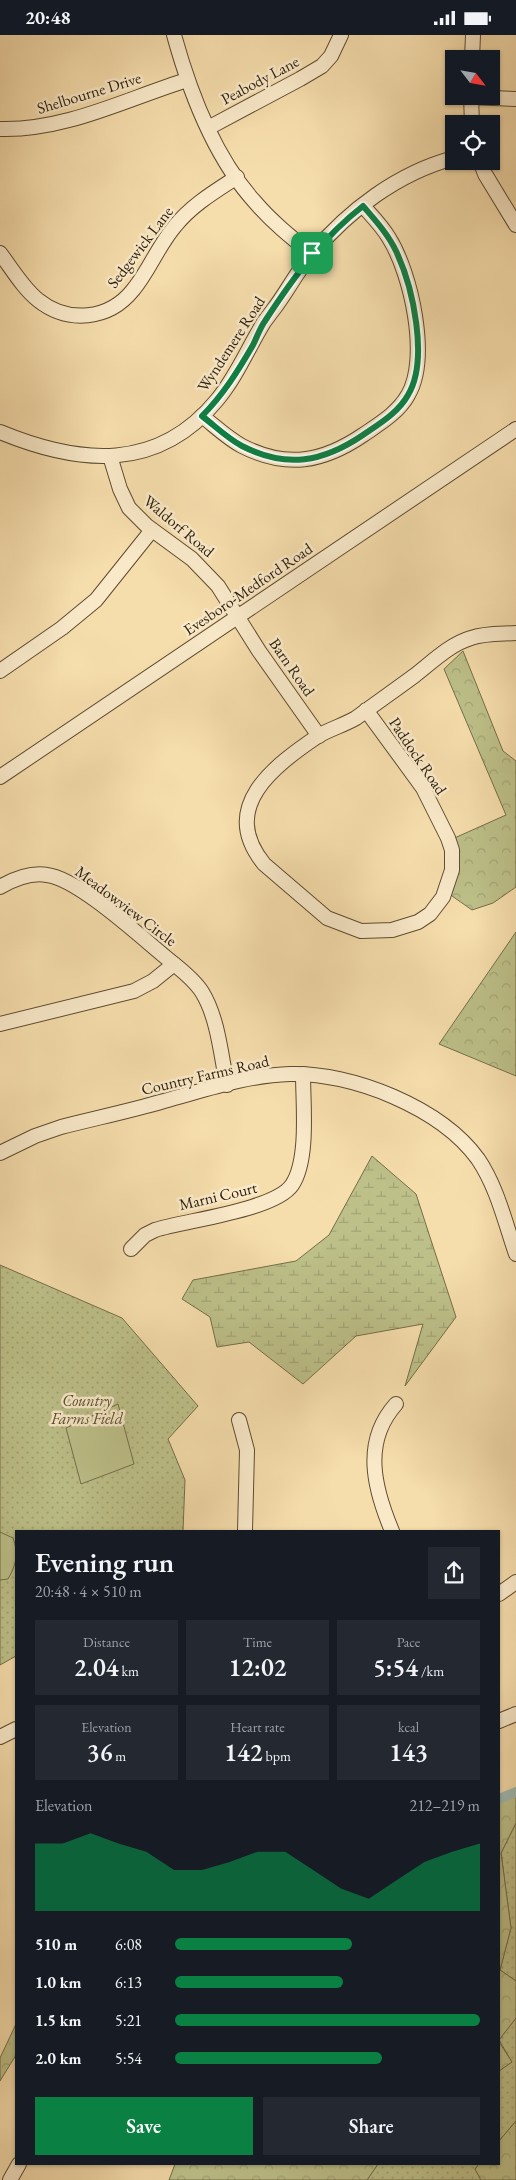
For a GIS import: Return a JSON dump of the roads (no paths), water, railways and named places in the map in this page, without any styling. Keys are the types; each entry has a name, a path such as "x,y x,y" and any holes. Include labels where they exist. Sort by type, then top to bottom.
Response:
{"street":[{"path":"174,35 187,80 208,128 249,196 268,217 312,253"},
{"name":"Peabody Lane","path":"208,128 322,66 331,56 341,35"},
{"path":"472,50 473,35"},
{"name":"Shelbourne Drive","path":"0,129 29,129 62,123 187,80"},
{"path":"500,98 516,99"},
{"name":"Wyndemere Road","path":"0,432 54,449 110,456 139,453 162,444 184,432 219,398 240,367 265,321 312,253 332,231 386,188 408,175 445,161"},
{"path":"483,170 516,225"},
{"name":"Sedgewick Lane","path":"0,253 29,292 46,306 77,316 99,314 118,305 130,294 173,228 190,210 237,177"},
{"path":"202,416 242,446 269,456 301,460 317,459 347,446 399,407 411,389 417,370 414,310 407,279 396,251 383,228 363,206"},
{"name":"Evesboro-Medford Road","path":"0,777 516,429"},
{"name":"Waldorf Road","path":"110,456 123,498 137,517 202,567 218,586 239,617"},
{"path":"0,671 62,628 96,600 152,530"},
{"name":"Barn Road","path":"239,617 259,651 319,736"},
{"name":"Paddock Road","path":"366,710 426,794 450,844 452,870 446,890 434,909 418,921 399,928 374,932 361,931 340,925 321,914 284,884 264,864 256,854 251,843 247,823 250,803 257,787 277,766 319,736 356,718 366,710 461,642 480,635 516,633"},
{"name":"Meadowview Circle","path":"0,887 23,876 46,875 58,877 91,897 194,982 207,1002 220,1048 227,1085"},
{"name":"Meadowview Circle","path":"0,1024 134,991 145,986 174,965"},
{"name":"Country Farms Road","path":"0,1153 35,1136 61,1127 227,1085 278,1075 303,1074 332,1079 398,1099 424,1111 448,1127 469,1148 486,1172 498,1200 516,1254"},
{"name":"Marni Court","path":"131,1249 145,1235 155,1230 265,1204 284,1194 292,1185 299,1165 302,1143 303,1074"},
{"path":"392,1530 380,1501 374,1474 374,1447 382,1424 396,1404"},
{"path":"239,1420 247,1450 245,1530"},
{"path":"500,1592 516,1582"},
{"path":"500,1721 516,1714"},
{"path":"0,1737 15,1732"},
{"path":"10,2180 18,2165"}],"waterway":[{"path":"500,1799 516,1792"}],"park label":[{"name":"Country Farms Field","path":"87,1409"}]}
